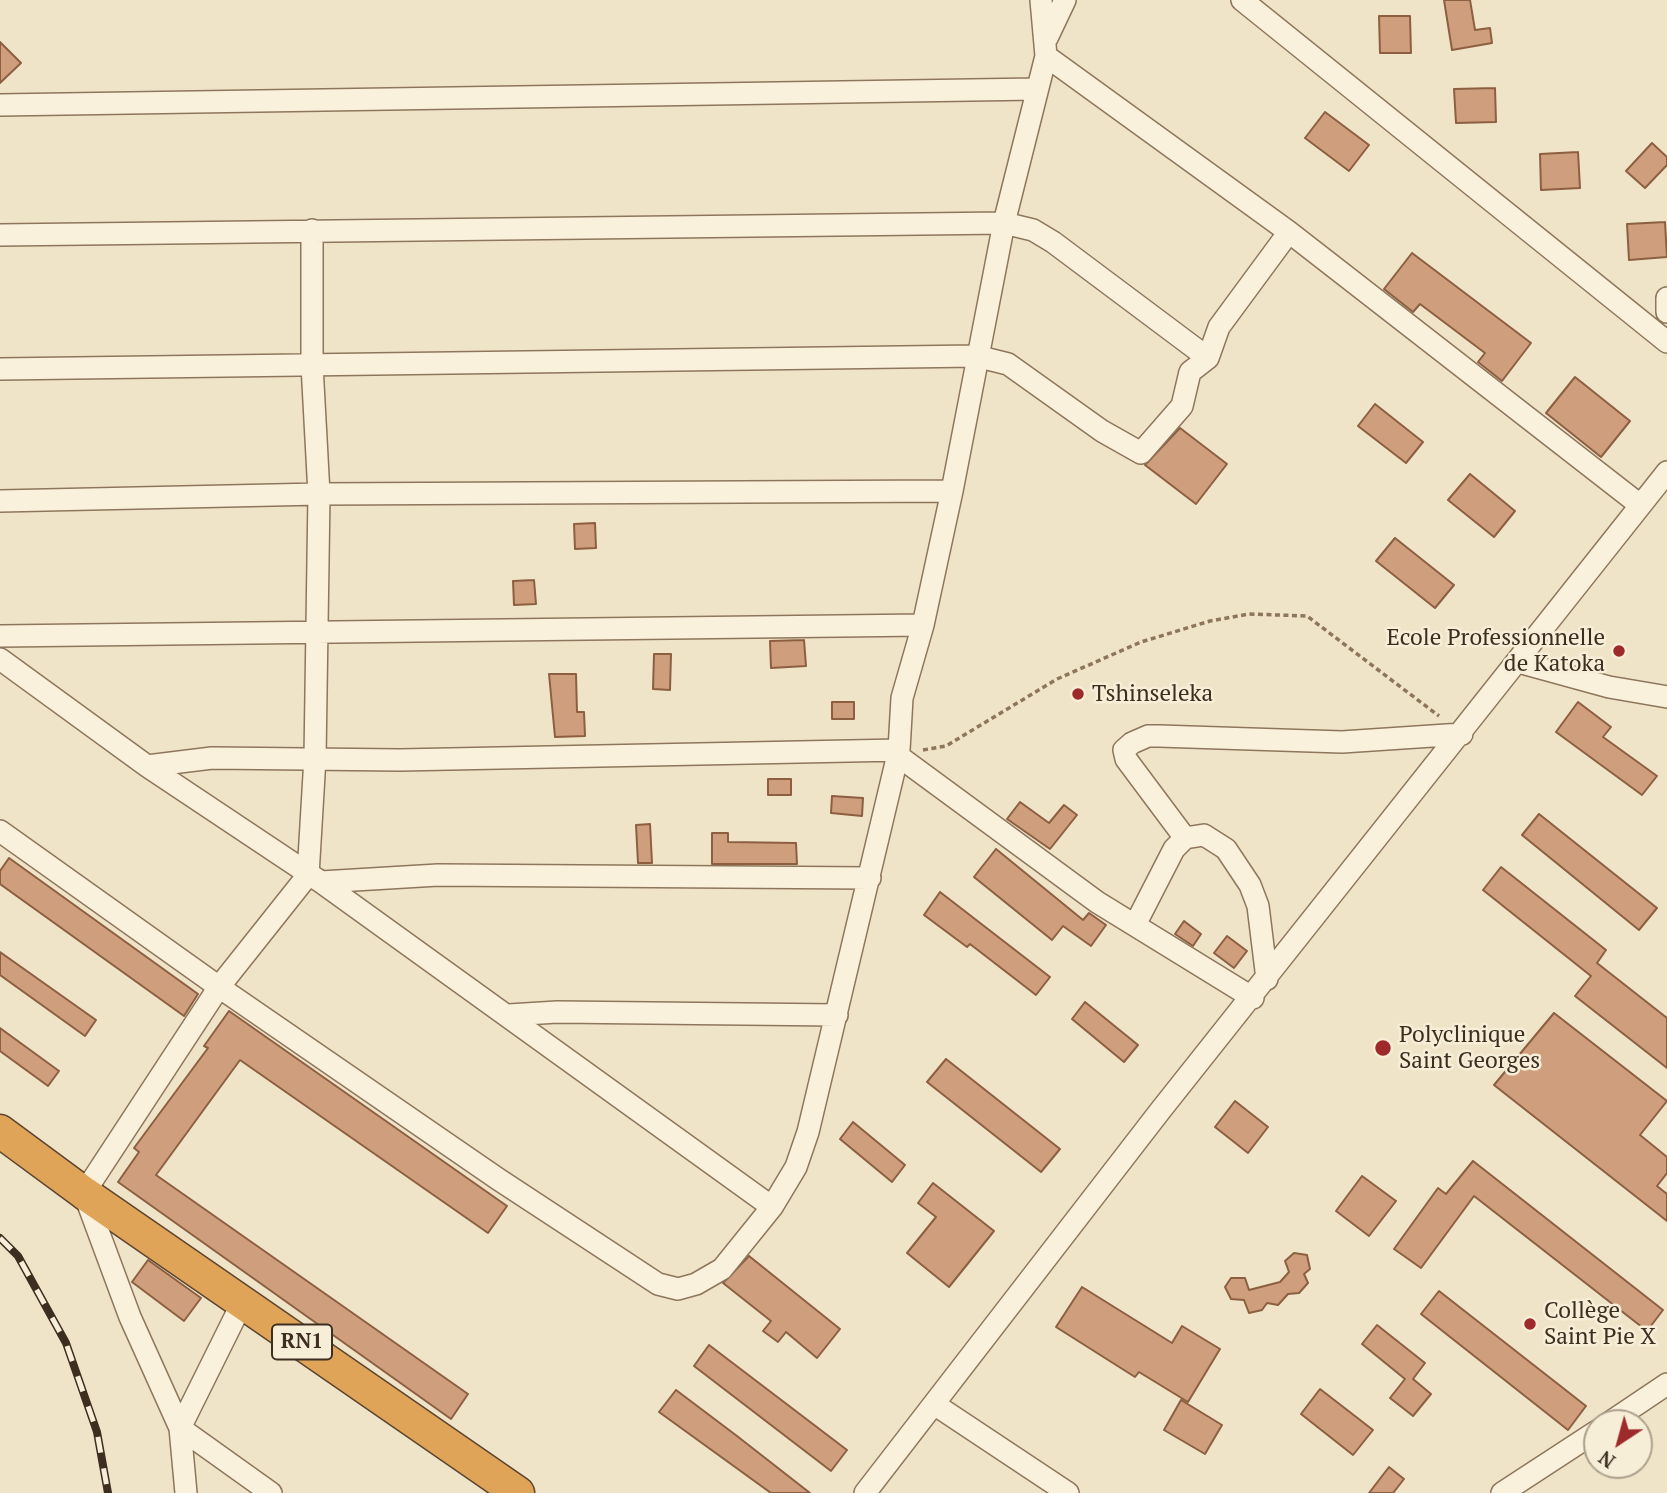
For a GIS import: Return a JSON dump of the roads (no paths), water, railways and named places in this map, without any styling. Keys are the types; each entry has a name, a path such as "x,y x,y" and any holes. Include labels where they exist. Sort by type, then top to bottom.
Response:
{"highway":[{"name":"RN1","path":"0,1131 84,1193 519,1493"}],"street":[{"path":"1041,0 1047,47 1640,505"},
{"path":"0,831 219,987 498,1179 658,1284 678,1289 696,1284 722,1269 772,1207 796,1167 808,1132 898,753 902,698 923,625 952,491 976,356 1004,223 1047,47 1065,0"},
{"path":"1242,0 1667,342"},
{"path":"0,105 1036,89"},
{"path":"0,235 1004,223 1033,230 1053,242 1208,358"},
{"path":"186,1493 180,1428 130,1317 84,1193 219,987 314,878 318,494 312,365 313,230"},
{"path":"0,369 976,356 1008,365 1126,446 1141,453 1182,407 1190,372 1208,358 1219,327 1289,232"},
{"path":"1667,298 1667,312"},
{"path":"865,1493 1160,1111 1253,998 1367,849 1462,734 1667,472"},
{"path":"0,501 318,494 952,491"},
{"path":"0,636 923,625"},
{"path":"0,659 147,766 314,878 509,1015 772,1207"},
{"path":"1518,662 1609,687 1667,697"},
{"path":"1185,838 1126,759 1124,750 1132,743 1148,736 1342,741 1462,734"},
{"path":"147,766 212,758 414,760 898,753 1059,876 1253,998"},
{"path":"1136,923 1174,849 1185,838 1204,835 1218,841 1238,864 1258,906 1267,979"},
{"path":"314,878 438,875 870,878"},
{"path":"509,1015 569,1012 837,1016"},
{"path":"180,1428 243,1301"},
{"path":"1630,1409 1667,1384"},
{"path":"934,1404 1068,1493"},
{"path":"180,1428 271,1493"},
{"path":"1502,1493 1583,1440"}],"railway":[{"path":"0,1238 18,1256 66,1343 97,1432 108,1493"}],"place":[{"name":"Ecole Professionnelle de Katoka","path":"1619,651"},
{"name":"Tshinseleka","path":"1078,694"},
{"name":"Polyclinique Saint Georges","path":"1383,1048"},
{"name":"Collège Saint Pie X","path":"1530,1324"}]}
